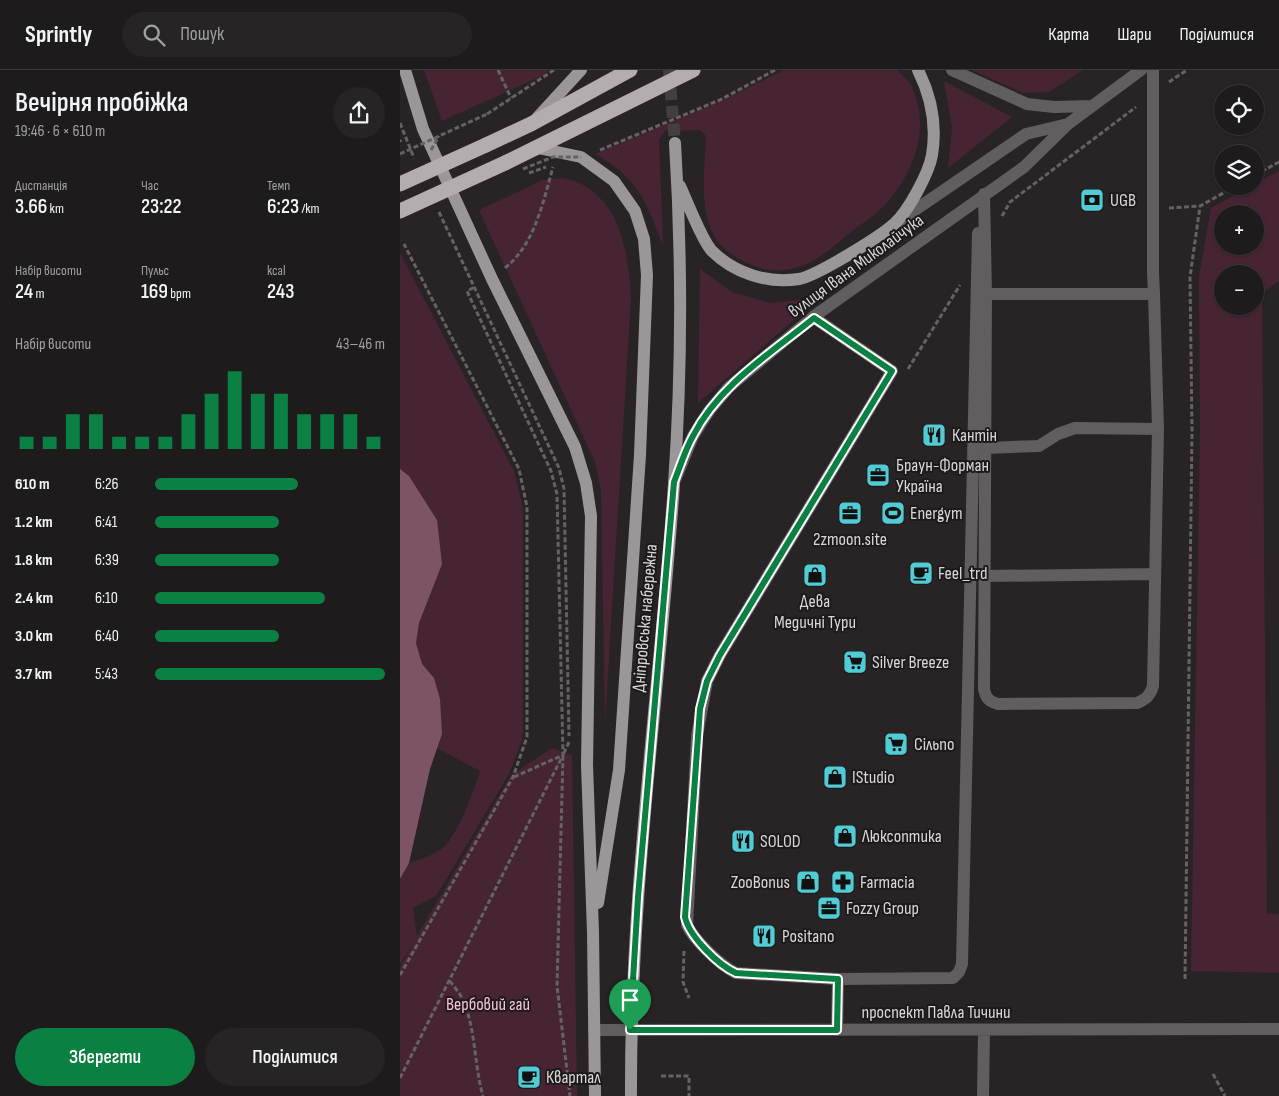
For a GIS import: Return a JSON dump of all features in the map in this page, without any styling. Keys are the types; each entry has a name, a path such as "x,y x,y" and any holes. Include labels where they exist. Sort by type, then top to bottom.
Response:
{"highway":[{"path":"400,184 531,124 630,70"},
{"path":"400,211 538,148 693,70"}],"main road":[{"name":"Дніпровська набережна","path":"405,70 406,81 423,129 492,279 575,447 586,483 591,516 587,764 593,932 595,1096"},
{"path":"531,124 581,70"},
{"path":"895,224 915,195 932,156 934,119 927,89 918,70"},
{"name":"Дніпровська набережна","path":"631,1096 630,1030 638,897 674,482 681,313 674,143"},
{"name":"Дніпровська набережна","path":"538,148 586,155 614,181 635,211 644,239 648,275 640,455 619,770 593,932"},
{"name":"вулиця Івана Миколайчука","path":"677,180 710,250 738,271 770,280 800,279 836,262 895,224"}],"street":[{"path":"952,70 1027,104 1054,107 1091,106"},
{"name":"вулиця Івана Миколайчука","path":"674,482 693,436 708,411 729,387 814,318 1024,167 1068,124 1141,70"},
{"path":"984,194 986,448 984,689 986,697 990,702 998,704 1137,703 1146,699 1153,686 1158,429 1154,294 1153,70"},
{"name":"вулиця Івана Миколайчука","path":"895,224 1026,134 1068,124"},
{"path":"814,318 892,371 720,655 707,681 697,736 685,917 690,933 727,969 736,973 838,979 944,980 953,978 959,972 962,964 978,233"},
{"path":"986,294 1154,294"},
{"path":"986,448 1039,446 1058,434 1076,428 1158,429"},
{"path":"985,576 1155,574"},
{"path":"837,1030 838,979"},
{"name":"проспект Павла Тичини","path":"594,1030 1279,1029"},
{"path":"983,1096 984,1030"}],"path":[{"path":"498,70 511,98"},
{"path":"400,154 487,114 554,70"},
{"path":"599,150 722,99 776,70"},
{"path":"1010,202 1187,70"},
{"path":"400,124 416,161"},
{"path":"1264,170 1279,162"},
{"path":"553,165 538,221 518,258 492,279 467,292 551,471 556,494 563,755 557,986 570,1096"},
{"path":"1162,209 1200,206 1220,195"},
{"path":"1185,979 1192,430 1190,277 1200,206"},
{"path":"400,1078 569,745 564,489 559,468 438,211"},
{"path":"400,975 513,777 527,737 527,507 519,469 404,244"},
{"path":"905,374 962,281"},
{"path":"513,777 563,755"},
{"path":"688,998 683,982 685,936 690,933"},
{"path":"450,981 463,999 468,1016 478,1078 483,1096"},
{"path":"1213,1074 1225,1096"},
{"path":"661,1076 689,1076 689,1096"}],"green space":[{"path":"424,70 548,70 544,75 442,121"},
{"path":"784,70 897,70 908,80 912,87 920,119 916,150 904,179 885,205 821,256 794,268 784,270 765,269 745,262 728,251 720,244 710,226 704,201 706,136 700,130 665,131 659,139 663,245 639,192 622,172 595,154 719,102"},
{"path":"972,70 1083,70 1049,92 1023,93"},
{"path":"944,81 1012,117 948,168 952,128"},
{"path":"1279,171 1279,281 1264,292 1264,265 1214,265 1214,315 1262,315 1267,914 1279,914 1279,973 1191,971 1200,432 1199,277 1211,208 1214,206 1214,255 1264,255 1264,205 1216,205 1235,195 1264,195 1264,179"},
{"path":"563,178 582,184 597,195 608,208 617,224 623,242 630,279 631,297 605,722 601,490 595,462 479,210 543,180"},
{"name":"Вербовий гай","path":"400,253 514,471 523,508 523,737 509,774 436,896 413,908 417,936 511,775 552,748 572,756 577,1096 400,1096 400,967 414,942 400,964 400,879 409,863 437,852 450,840 466,810 480,771 437,748 430,769 400,754"},
{"path":"700,269 732,292 770,303 819,298 698,403"}],"shaded area":[{"path":"400,469 409,476 437,520 442,564 419,623 416,643 422,664 434,678 440,699 442,734 430,769 409,863 400,879"}],"tunnel":[{"path":"669,70 675,143"}],"place":[{"name":"UGB","path":"1092,200"},
{"name":"Кантін","path":"934,435"},
{"name":"Браун-Форман Україна","path":"878,475"},
{"name":"2zmoon.site","path":"850,513"},
{"name":"Energym","path":"893,513"},
{"name":"Feel_trd","path":"921,573"},
{"name":"Дева Медичні Тури","path":"815,575"},
{"name":"Silver Breeze","path":"855,662"},
{"name":"Сільпо","path":"896,744"},
{"name":"IStudio","path":"835,777"},
{"name":"Люксоптика","path":"845,836"},
{"name":"SOLOD","path":"743,841"},
{"name":"ZooBonus","path":"808,882"},
{"name":"Farmacia","path":"843,882"},
{"name":"Fozzy Group","path":"829,908"},
{"name":"Positano","path":"764,936"},
{"name":"Квартал","path":"529,1077"}],"route":[{"path":"814,318 892,371 720,655 707,681 700,709 697,736 685,917 690,933 727,969 736,973 838,979 837,1030 630,1030 638,897 674,482 693,436 708,411 729,387 814,318"}]}
